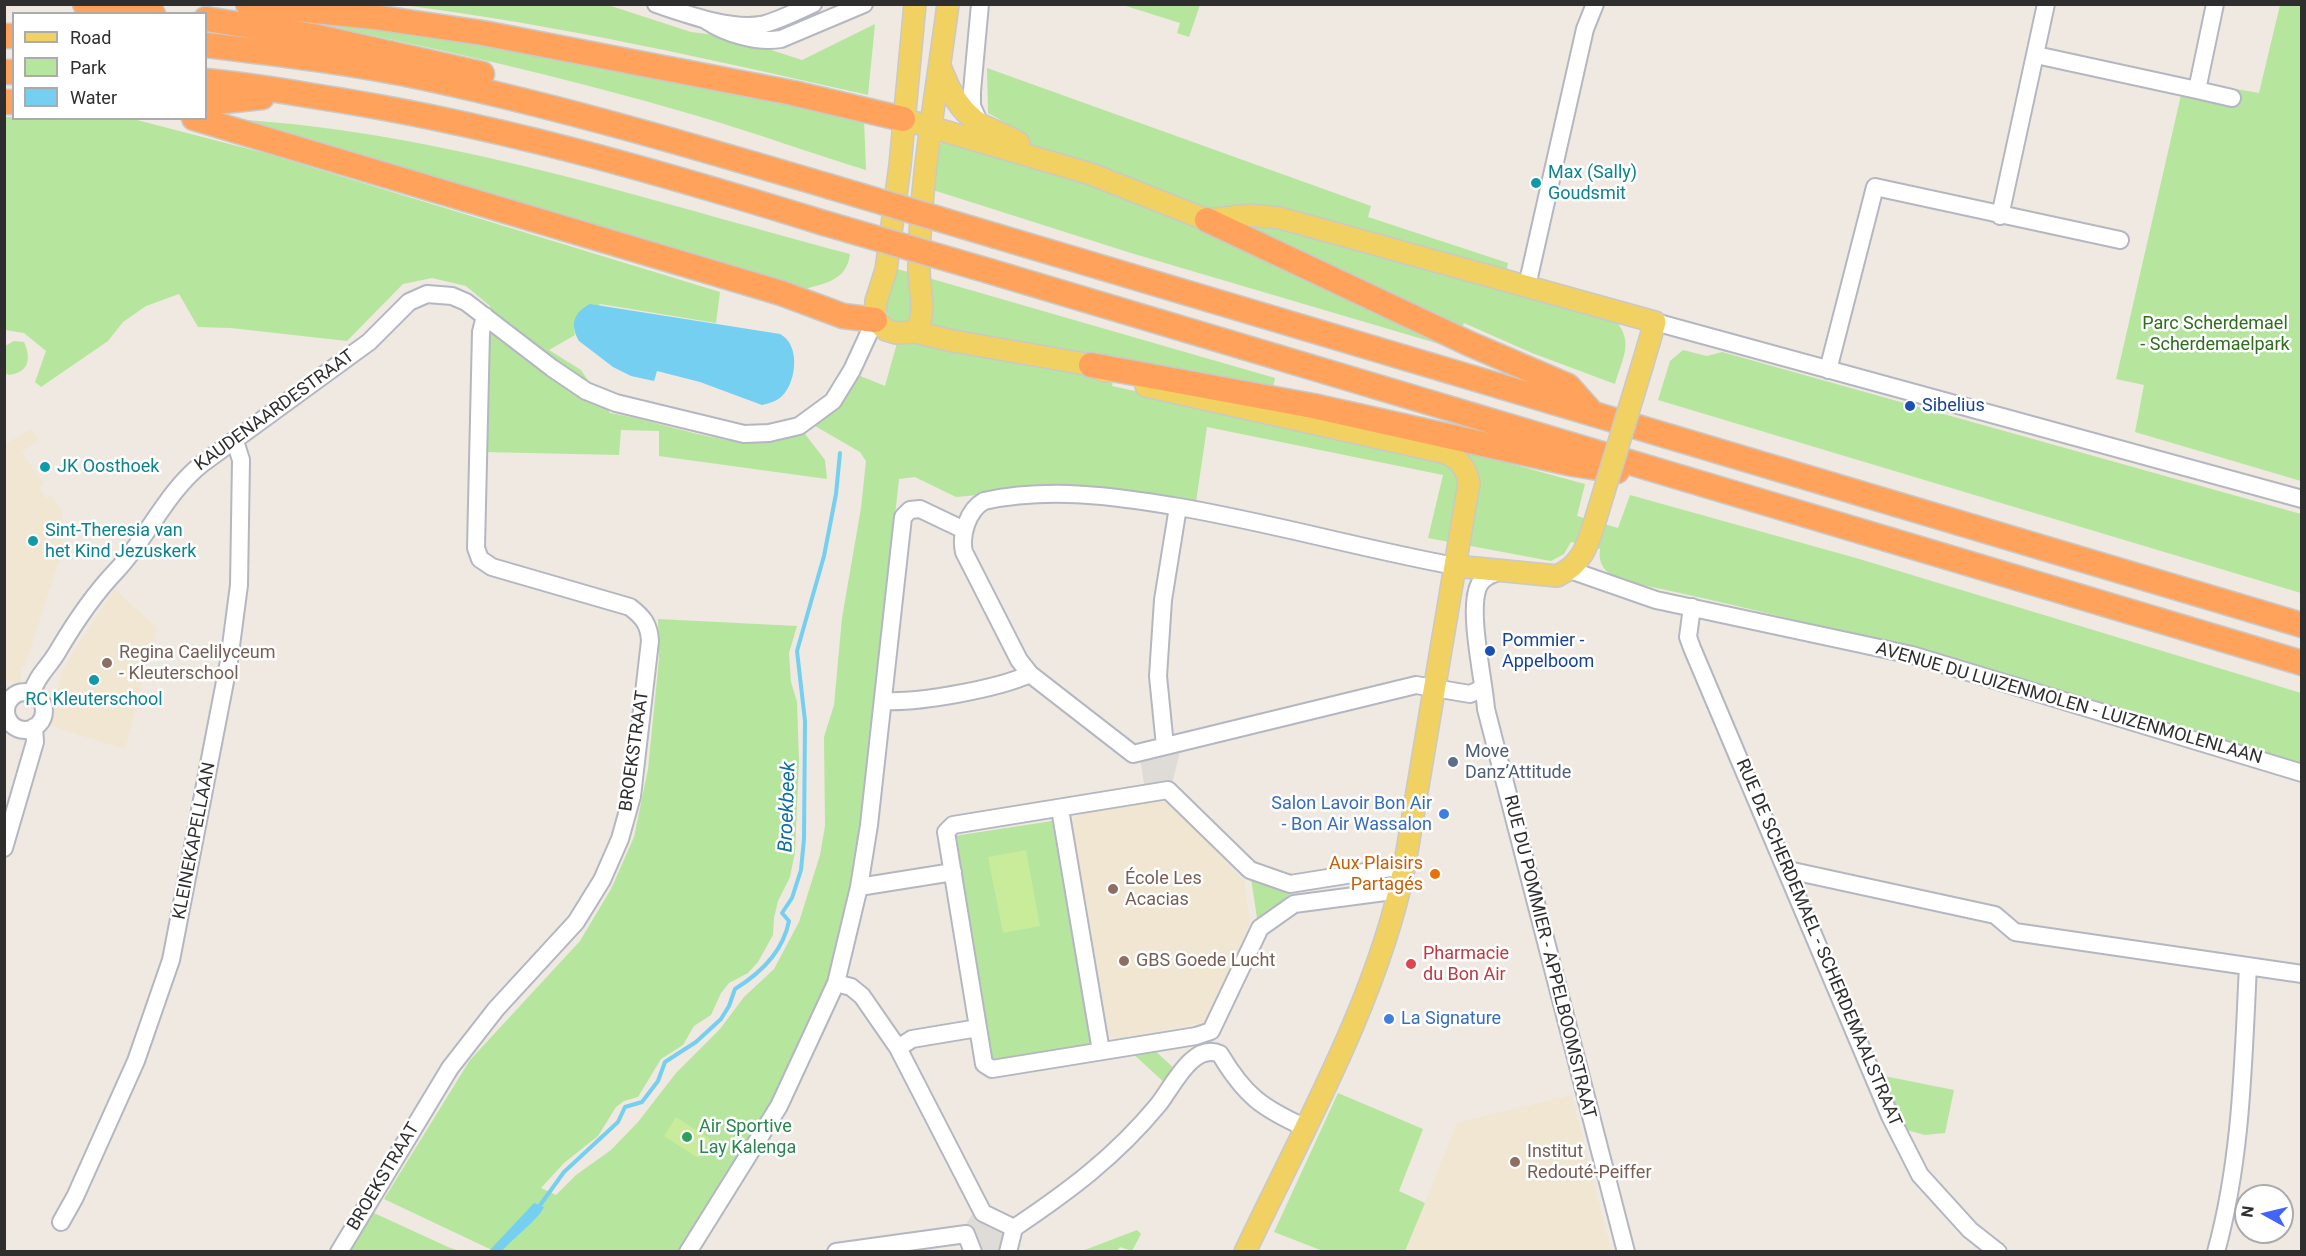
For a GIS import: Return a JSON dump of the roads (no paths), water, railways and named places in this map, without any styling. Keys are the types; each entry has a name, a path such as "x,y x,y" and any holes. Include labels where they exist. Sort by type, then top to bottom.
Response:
{"highway":[{"path":"85,4 139,12"},
{"path":"248,4 374,16 483,33 792,93 903,119"},
{"path":"207,19 324,39 524,84 547,106"},
{"path":"207,45 316,58 428,79 547,106 828,186 2301,625"},
{"path":"207,81 374,105 466,123 632,165 2301,663"},
{"path":"207,103 300,94"},
{"path":"201,120 781,292 843,316 875,320"},
{"path":"1207,220 1470,344 1568,386 1593,414"},
{"path":"1091,365 1313,406 1573,464 1708,485"}],"main road":[{"path":"915,4 900,165 886,270 876,302 875,320 886,330 896,333 916,332 948,340 1091,365 1132,383 1448,454 1464,466 1468,483 1399,895 1366,992 1306,1128 1245,1251"},
{"path":"916,332 922,320 924,307 919,265 930,128 948,4"},
{"path":"939,63 951,93 962,110 979,123 1017,141 1039,157"},
{"path":"903,119 1039,157 1122,185 1207,220 1249,215 1280,218 1655,322 1588,544 1580,561 1570,570 1557,576 1455,566"}],"street":[{"path":"656,4 707,21 760,25 813,4"},
{"path":"707,21 719,29 771,41 781,39 864,4"},
{"path":"979,123 972,106 972,91 980,4"},
{"path":"1527,286 1585,29 1594,4"},
{"path":"2000,216 2046,4"},
{"path":"2198,90 2215,4"},
{"path":"2036,56 2232,98"},
{"path":"1828,370 1875,188 2120,240"},
{"name":"KAUDENAARDESTRAAT","path":"32,693 37,677 58,651 66,634 177,489 199,466 369,342 400,310 416,298 433,293 458,298 481,313"},
{"path":"481,313 552,368 586,391 616,403 744,434 769,433 799,426 833,401 852,370 875,320"},
{"name":"BROEKSTRAAT","path":"339,1251 450,1068 496,1009 587,908 620,839 632,796 650,641 650,631 644,618 630,608 492,567 480,559 476,548 481,313"},
{"path":"1655,322 2301,499"},
{"name":"KLEINEKAPELLAAN","path":"61,1222 75,1197 135,1061 171,960 220,717 238,585 241,460 235,441"},
{"path":"1455,566 1178,507 1115,496 1075,494 1019,496 981,503 961,537 964,552 990,609 1018,660 1030,674 1133,754 1416,685 1470,694 1483,688"},
{"path":"1165,746 1158,665 1163,600 1178,507"},
{"path":"688,1251 779,1106 836,983 859,887 883,701 903,517 910,510 920,509 964,530"},
{"name":"RUE DU POMMIER - APPELBOOMSTRAAT","path":"1506,570 1489,575 1480,583 1475,596 1483,688 1497,753 1626,1251"},
{"name":"AVENUE DU LUIZENMOLEN - LUIZENMOLENLAAN","path":"1570,570 1631,593 1912,655 2301,773"},
{"name":"RUE DE SCHERDEMAEL - SCHERDEMAALSTRAAT","path":"1692,608 1688,637 1692,648 1788,870 1890,1116 1920,1175 1970,1230 1998,1251"},
{"path":"883,701 901,702 1011,683 1030,674"},
{"path":"4,848 35,742 34,728 44,712 40,700 32,693 22,692 8,697 7,721 17,727 34,728"},
{"path":"1399,895 1385,892 1294,904 1260,928 1211,1031 1196,1036 992,1070 984,1064 946,832 948,827 1168,790 1250,870 1290,884 1390,868 1404,869"},
{"path":"1059,809 1101,1051"},
{"path":"1788,870 1995,915 2015,933 2301,974"},
{"path":"859,887 953,872"},
{"path":"2216,1251 2236,1167 2248,966"},
{"path":"836,983 851,987 862,996 898,1048 987,1217 1017,1227"},
{"path":"898,1048 912,1039 978,1028"},
{"path":"1008,1251 1017,1227 1047,1208 1108,1159 1138,1129 1196,1056 1214,1051 1220,1054 1244,1091 1260,1104 1306,1128"},
{"path":"836,1251 960,1234 966,1234 973,1251"}],"water":[{"path":"590,304 780,334 791,346 793,354 791,381 781,397 762,405 700,382 657,371 654,381 631,376 613,367 579,341 574,325 575,320 580,311"},
{"path":"534,1203 544,1207 537,1217 502,1251 489,1251"}],"waterway":[{"name":"Broekbeek","path":"538,1208 564,1172 618,1122 625,1107 642,1102 658,1081 665,1062 696,1042 721,1019 735,989 762,969 782,942 789,921 782,913 792,898 801,870 804,839 805,721 797,651 824,556 836,494 840,453"}],"place":[{"name":"Max (Sally) Goudsmit","path":"1536,183"},
{"name":"Sibelius","path":"1910,406"},
{"name":"JK Oosthoek","path":"45,467"},
{"name":"Sint-Theresia van het Kind Jezuskerk","path":"33,541"},
{"name":"Pommier - Appelboom","path":"1490,651"},
{"name":"Regina Caelilyceum - Kleuterschool","path":"107,663"},
{"name":"RC Kleuterschool","path":"94,680"},
{"name":"Move Danz’Attitude","path":"1453,762"},
{"name":"Salon Lavoir Bon Air - Bon Air Wassalon","path":"1444,814"},
{"name":"Aux Plaisirs Partagés","path":"1435,874"},
{"name":"École Les Acacias","path":"1113,889"},
{"name":"GBS Goede Lucht","path":"1124,961"},
{"name":"Pharmacie du Bon Air","path":"1411,964"},
{"name":"La Signature","path":"1389,1019"},
{"name":"Air Sportive Lay Kalenga","path":"687,1137"},
{"name":"Institut Redouté-Peiffer","path":"1515,1162"}],"park label":[{"name":"Parc Scherdemael - Scherdemaelpark","path":"2215,334"}]}
